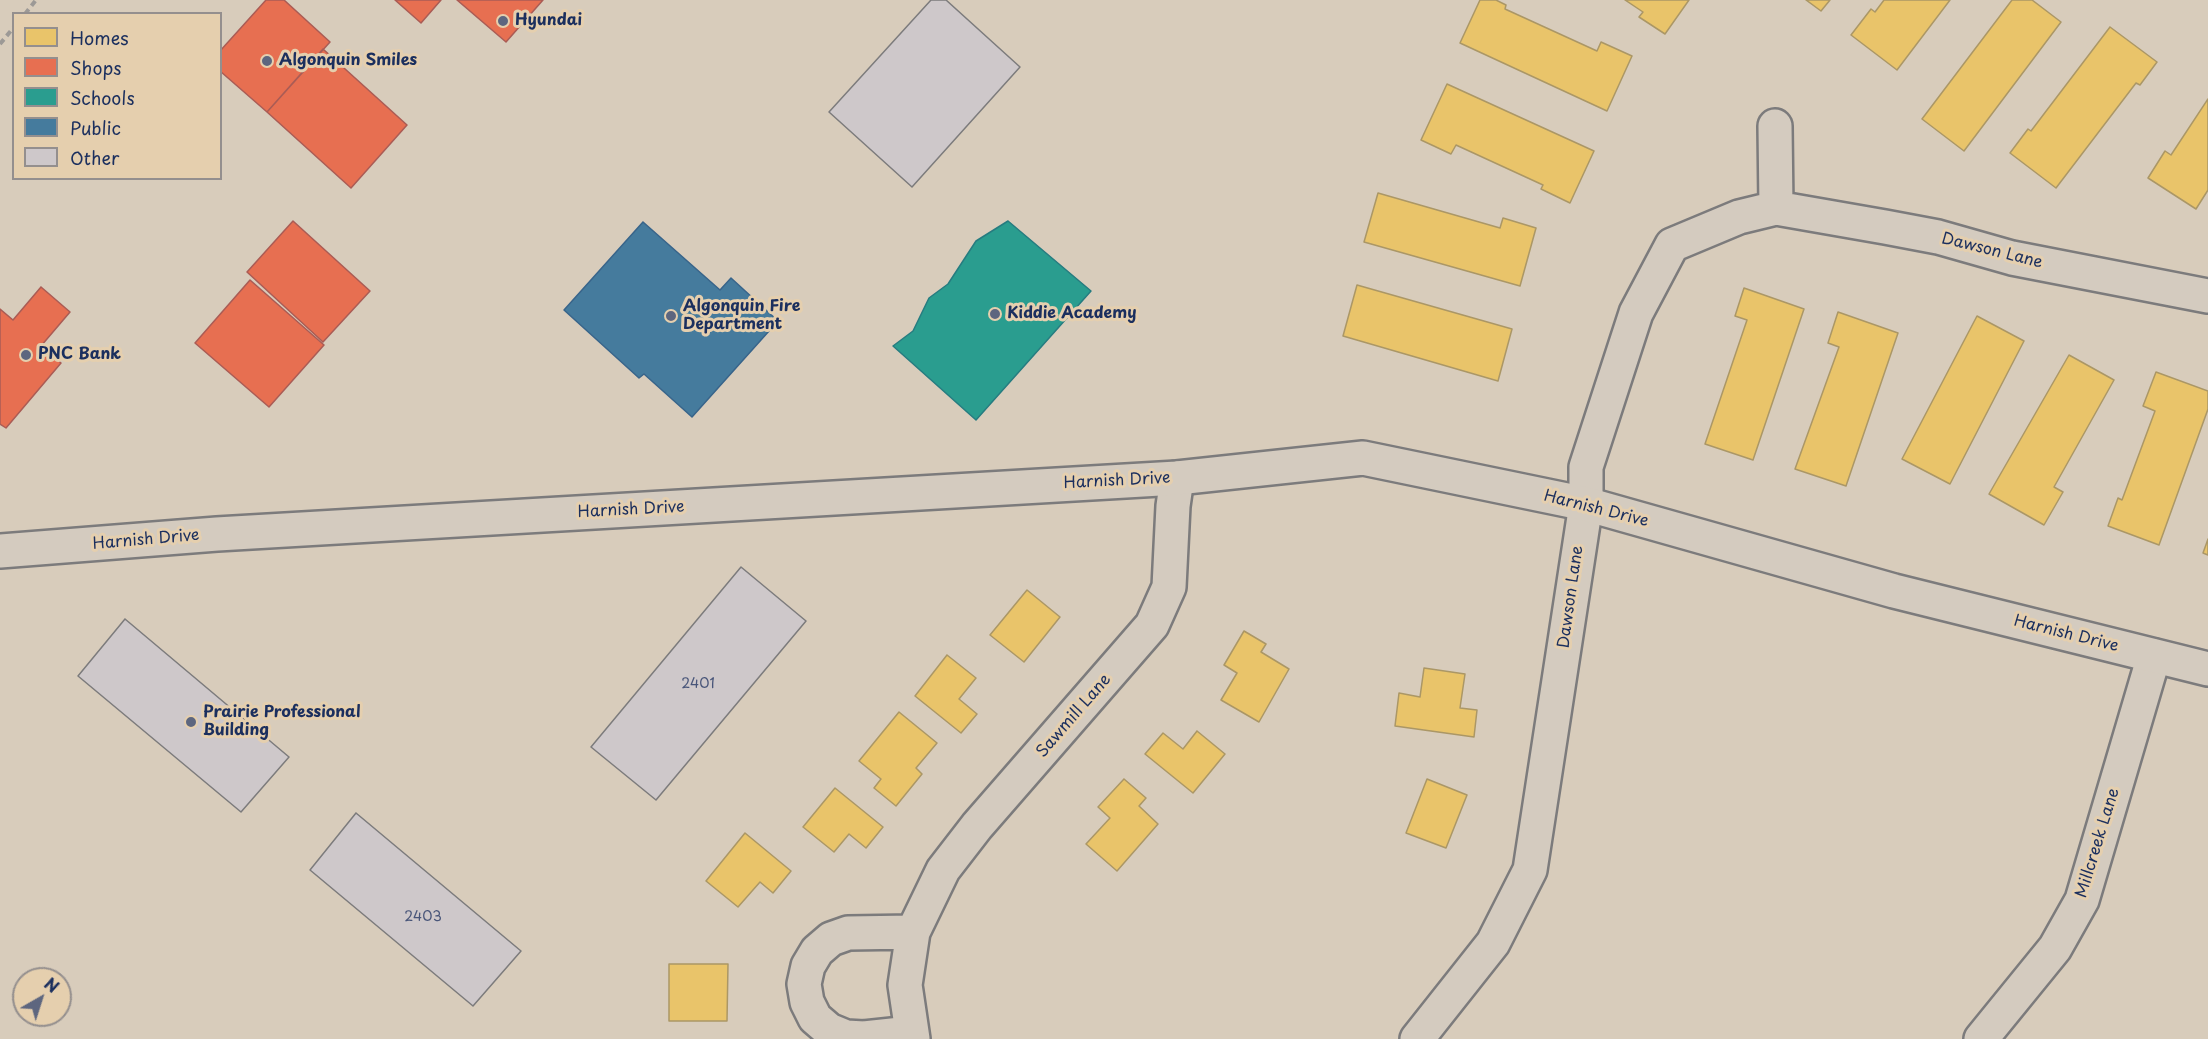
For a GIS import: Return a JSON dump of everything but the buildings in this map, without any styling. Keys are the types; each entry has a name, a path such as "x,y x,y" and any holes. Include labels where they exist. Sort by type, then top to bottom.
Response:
{"street":[{"path":"1774,126 1776,208"},
{"name":"Dawson Lane","path":"1416,1039 1493,943 1530,870 1586,504 1586,467 1636,314 1672,245 1739,217 1776,208 1885,226 1938,237 2012,258 2208,296"},
{"name":"Harnish Drive","path":"0,552 217,534 1177,478 1363,458 1586,504 1894,591 2208,669"},
{"name":"Sawmill Lane","path":"913,932 848,933 831,939 817,951 808,966 804,984 807,1002 815,1018 829,1030 846,1037 912,1036 905,985 913,932 944,870 977,826 1152,625 1169,587 1173,506 1177,478"},
{"name":"Millcreek Lane","path":"1981,1039 2055,948 2082,900 2154,656"}],"path":[{"path":"27,12 36,0"},
{"path":"0,44 12,29"}],"place":[{"name":"Hyundai","path":"503,21"},
{"name":"Algonquin Smiles","path":"267,61"},
{"name":"Kiddie Academy","path":"995,314"},
{"name":"Algonquin Fire Department","path":"671,316"},
{"name":"PNC Bank","path":"26,355"},
{"name":"Prairie Professional Building","path":"191,722"}]}
